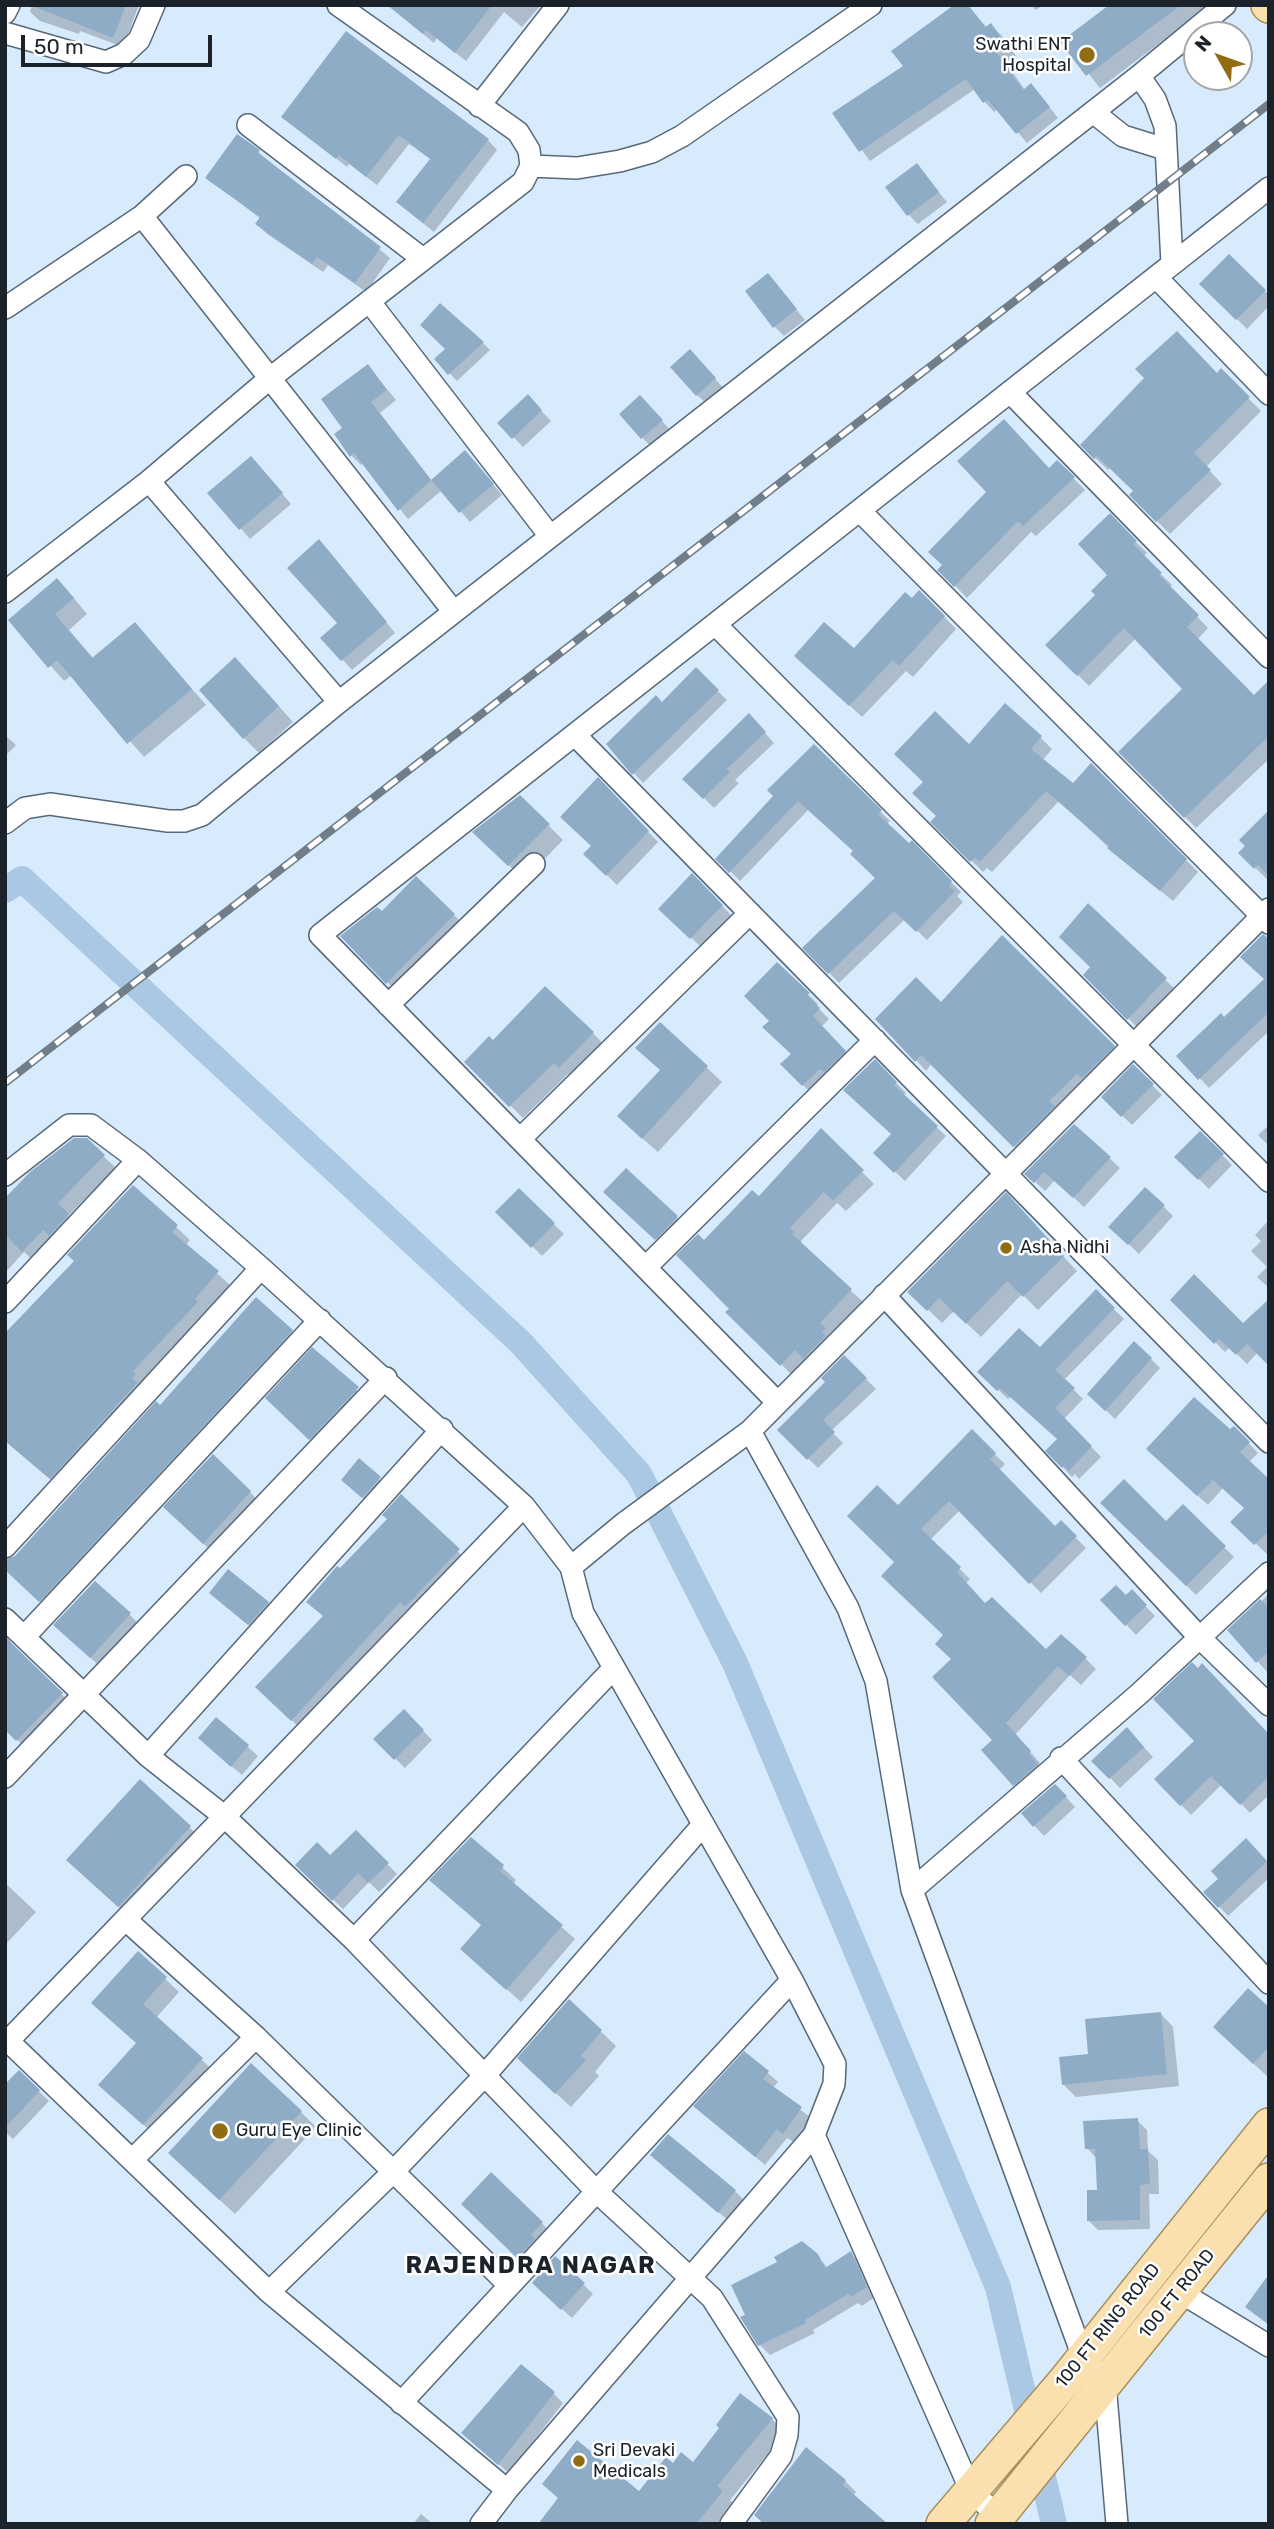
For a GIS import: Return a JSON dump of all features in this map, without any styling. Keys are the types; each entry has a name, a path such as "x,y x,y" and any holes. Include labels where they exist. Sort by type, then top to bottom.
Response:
{"main road":[{"name":"100 FT RING ROAD","path":"943,2524 1073,2370 1269,2125"},
{"name":"100 FT ROAD","path":"995,2520 1269,2180"}],"street":[{"path":"5,13 9,5"},
{"path":"5,33 106,62 124,54 139,40 154,5"},
{"path":"5,592 149,481 269,379 523,182 531,166 528,150 518,132 338,5"},
{"path":"479,106 558,5"},
{"path":"531,166 577,167 621,161 652,152 682,136 871,5"},
{"path":"5,823 26,808 50,804 169,821 184,821 202,815 339,702 1139,76 1225,5"},
{"path":"1139,76 1155,99 1165,126 1164,271 1269,394"},
{"path":"1093,112 1123,136 1165,149"},
{"path":"248,125 423,258"},
{"path":"5,308 142,216 186,176"},
{"path":"777,1402 320,935 1269,188"},
{"path":"142,216 454,612"},
{"path":"369,301 550,537"},
{"path":"1010,392 1269,657"},
{"path":"149,481 339,702"},
{"path":"572,1567 623,1524 750,1431 1133,1043 1266,916 860,511"},
{"path":"716,625 1269,1181"},
{"path":"575,735 1269,1442"},
{"path":"388,1005 534,864"},
{"path":"520,1139 750,913"},
{"path":"646,1267 875,1040"},
{"path":"5,1175 69,1125 91,1125 138,1160 261,1268 386,1378 524,1506 572,1567 583,1613 792,1980 835,2064 834,2084 814,2135 506,2490 481,2524"},
{"path":"5,1302 138,1160"},
{"path":"5,1547 261,1268"},
{"path":"884,1295 1200,1638 1269,1705"},
{"path":"24,1637 320,1320"},
{"path":"5,1777 386,1378"},
{"path":"148,1756 442,1429"},
{"path":"750,1431 848,1608 876,1681 912,1890 1073,2370 1095,2396 1117,2524"},
{"path":"506,2490 269,2292 7,2040 524,1506"},
{"path":"912,1890 1200,1638 1269,1573"},
{"path":"5,1619 148,1756 225,1817 355,1940 596,2192 712,2298 788,2417 787,2435 781,2456 731,2524"},
{"path":"355,1940 614,1668"},
{"path":"1061,1758 1269,1983"},
{"path":"269,2292 393,2172 485,2075 702,1826"},
{"path":"126,1920 256,2037 509,2285"},
{"path":"401,2403 792,1980"},
{"path":"132,2160 256,2037"},
{"path":"814,2135 979,2481 995,2520"},
{"path":"1180,2292 1269,2346"}],"building":[{"path":"30,5 126,5 113,38"},
{"path":"387,5 492,5 455,53 426,30 423,34"},
{"path":"954,5 968,5 985,27 991,23 1007,46 997,53 1023,90 1031,83 1050,107 1016,134 988,100 983,103 966,79 859,152 832,113 903,66 891,51"},
{"path":"1109,5 1181,5 1086,76 1060,42"},
{"path":"346,31 489,139 423,223 396,202 430,159 399,135 366,177 339,155 336,159 281,117"},
{"path":"237,134 381,247 355,283 317,257 312,264 255,224 260,217 205,178"},
{"path":"917,163 939,192 907,216 885,187"},
{"path":"1229,254 1266,290 1236,320 1199,284"},
{"path":"768,273 797,309 773,328 745,291"},
{"path":"440,303 484,342 448,375 434,359 445,349 420,325"},
{"path":"1177,331 1217,373 1221,368 1250,397 1194,453 1211,470 1156,522 1129,495 1133,491 1097,456 1094,459 1080,445 1144,378 1135,369"},
{"path":"690,349 716,378 696,396 670,367"},
{"path":"368,364 387,390 371,402 431,480 398,511 354,453 350,457 334,434 342,428 321,399"},
{"path":"528,394 542,410 512,439 497,423"},
{"path":"640,395 663,420 641,439 619,414"},
{"path":"1004,419 1049,468 1057,460 1075,477 1023,526 1018,521 954,587 937,570 942,565 928,552 986,492 957,461"},
{"path":"465,450 494,484 459,513 431,480"},
{"path":"251,456 283,493 239,530 207,493"},
{"path":"1110,513 1137,541 1133,544 1162,573 1159,575 1199,615 1187,627 1254,695 1269,680 1269,736 1184,818 1118,752 1182,689 1124,628 1077,676 1045,645 1095,595 1091,591 1107,575 1078,544"},
{"path":"319,539 387,622 341,661 320,638 337,623 287,568"},
{"path":"57,578 74,598 55,614 92,658 135,622 192,689 127,744 57,660 48,668 8,620"},
{"path":"919,590 945,616 899,666 893,660 849,706 794,656 824,622 854,648 905,592 912,598"},
{"path":"235,657 279,706 243,739 199,690"},
{"path":"696,667 719,690 632,775 606,744 656,695 662,702"},
{"path":"1005,703 1042,736 1031,749 1073,783 1091,763 1187,859 1160,891 1107,848 1109,846 1046,791 980,862 975,858 970,862 930,822 936,816 912,793 923,782 894,754 935,711 969,744"},
{"path":"749,713 766,732 727,769 730,772 703,799 682,779"},
{"path":"814,744 882,810 878,814 909,843 912,840 952,881 949,886 955,891 916,932 894,911 828,974 802,948 875,878 850,854 853,851 798,801 729,873 715,859 773,796 767,790"},
{"path":"598,777 649,831 606,876 583,854 591,846 560,817"},
{"path":"520,795 550,824 508,866 472,832"},
{"path":"1269,810 1269,876 1258,865 1254,869 1238,853 1245,846 1239,840"},
{"path":"692,873 723,905 690,939 658,909"},
{"path":"416,876 455,914 386,984 340,936 377,907 382,911"},
{"path":"1088,903 1167,978 1127,1020 1083,975 1090,967 1059,937"},
{"path":"1263,934 1269,939 1269,1012 1198,1080 1176,1056 1221,1013 1224,1017 1264,979 1240,957"},
{"path":"1002,935 1115,1046 1082,1078 1077,1074 1049,1101 1055,1106 1013,1147 921,1055 915,1062 875,1019 916,977 941,1002"},
{"path":"777,962 810,993 807,995 820,1008 813,1016 846,1051 824,1072 820,1069 802,1086 780,1064 791,1054 762,1027 769,1021 744,996"},
{"path":"545,986 594,1032 559,1068 554,1063 509,1107 464,1062 489,1036 493,1040"},
{"path":"660,1022 708,1066 642,1139 617,1116 660,1070 635,1048"},
{"path":"875,1059 897,1082 894,1085 938,1126 894,1173 873,1153 891,1134 843,1090"},
{"path":"1133,1064 1154,1084 1121,1117 1101,1097"},
{"path":"1074,1124 1111,1157 1073,1198 1044,1172 1034,1183 1024,1174"},
{"path":"821,1128 864,1170 833,1201 824,1192 790,1228 795,1232 792,1234 852,1289 820,1323 826,1328 822,1332 826,1336 803,1359 795,1350 780,1366 725,1312 729,1309 676,1255 698,1234 704,1240 752,1190 759,1196"},
{"path":"1200,1131 1224,1154 1198,1180 1174,1157"},
{"path":"74,1138 87,1138 105,1155 58,1203 69,1214 49,1236 43,1230 22,1252 5,1235 5,1198 30,1172"},
{"path":"626,1168 678,1216 655,1240 603,1192"},
{"path":"133,1185 178,1225 172,1232 219,1271 195,1299 198,1302 133,1371 136,1374 132,1378 137,1383 50,1479 5,1441 5,1333 74,1261 67,1255"},
{"path":"1145,1187 1165,1205 1128,1245 1108,1227"},
{"path":"519,1188 555,1223 531,1248 495,1212"},
{"path":"1006,1192 1064,1256 1023,1297 1007,1281 966,1324 939,1298 927,1311 907,1292"},
{"path":"1194,1274 1243,1323 1269,1299 1269,1366 1247,1344 1236,1355 1219,1339 1214,1344 1170,1300"},
{"path":"1096,1289 1115,1308 1055,1370 1075,1388 1055,1408 1092,1446 1069,1471 1064,1466 1062,1468 1045,1451 1057,1439 1000,1388 997,1391 977,1372 1019,1328 1040,1347"},
{"path":"256,1297 293,1330 39,1602 5,1570 5,1560 15,1556 156,1401 160,1405"},
{"path":"1134,1341 1152,1358 1105,1411 1087,1394"},
{"path":"312,1347 359,1387 309,1440 265,1398"},
{"path":"844,1355 867,1378 823,1420 835,1432 807,1460 777,1430 825,1382 821,1378"},
{"path":"1194,1397 1230,1429 1234,1426 1250,1442 1240,1452 1269,1479 1269,1531 1254,1545 1230,1522 1244,1508 1213,1480 1197,1496 1146,1449"},
{"path":"972,1429 996,1453 990,1459 1055,1526 1061,1520 1077,1536 1029,1584 949,1501 921,1529 961,1567 957,1572 985,1603 992,1597 1046,1649 1061,1634 1087,1657 1069,1676 1058,1666 1006,1723 1031,1751 1029,1754 1038,1764 1013,1786 981,1750 992,1740 932,1677 951,1659 935,1644 943,1635 881,1576 894,1562 847,1516 877,1485 898,1505"},
{"path":"213,1454 251,1491 203,1544 163,1507"},
{"path":"359,1458 381,1477 362,1498 341,1480"},
{"path":"1124,1479 1166,1521 1183,1504 1226,1546 1186,1586 1100,1503"},
{"path":"401,1494 460,1549 405,1607 400,1602 291,1721 255,1687 323,1616 306,1602 337,1566 340,1568 387,1519 382,1515"},
{"path":"228,1569 269,1602 248,1625 209,1593"},
{"path":"95,1581 131,1613 90,1658 53,1625"},
{"path":"1116,1585 1126,1595 1132,1589 1147,1605 1125,1626 1100,1600"},
{"path":"1260,1599 1269,1608 1269,1651 1256,1663 1227,1630"},
{"path":"5,1637 63,1693 16,1741 5,1730"},
{"path":"1192,1662 1198,1668 1202,1663 1269,1734 1269,1776 1240,1805 1211,1776 1180,1806 1154,1779 1194,1741 1153,1699"},
{"path":"404,1709 424,1730 394,1760 373,1739"},
{"path":"216,1717 249,1745 231,1767 198,1738"},
{"path":"1127,1727 1144,1747 1109,1779 1091,1761"},
{"path":"140,1779 191,1826 118,1907 66,1860"},
{"path":"1055,1784 1067,1796 1033,1827 1021,1813"},
{"path":"356,1830 389,1863 368,1883 358,1873 332,1901 295,1865 317,1842 330,1855"},
{"path":"471,1837 504,1865 500,1871 563,1925 506,1990 460,1949 481,1925 429,1880"},
{"path":"1246,1838 1267,1861 1218,1908 1203,1892 1218,1879 1211,1871"},
{"path":"138,1951 167,1977 143,2004 203,2058 143,2125 98,2085 136,2043 91,2003"},
{"path":"1248,1988 1269,2007 1269,2047 1253,2064 1213,2027"},
{"path":"569,1999 602,2030 581,2056 586,2060 555,2094 517,2058"},
{"path":"1161,2012 1167,2074 1062,2085 1059,2057 1088,2054 1085,2019"},
{"path":"744,2051 769,2071 763,2079 802,2107 783,2134 777,2129 755,2157 693,2106"},
{"path":"251,2063 302,2111 219,2200 168,2153"},
{"path":"19,2070 40,2090 5,2128 5,2084"},
{"path":"1138,2118 1140,2149 1148,2149 1150,2184 1140,2185 1140,2220 1087,2221 1087,2190 1097,2190 1095,2149 1085,2149 1083,2121"},
{"path":"668,2134 736,2190 718,2213 650,2155"},
{"path":"491,2172 543,2222 531,2235 535,2239 517,2258 461,2204"},
{"path":"802,2241 818,2254 825,2268 851,2251 867,2287 851,2297 848,2294 805,2320 806,2323 758,2346 740,2317 745,2315 731,2285 777,2262 774,2257"},
{"path":"555,2256 585,2283 561,2310 532,2283"},
{"path":"1269,2274 1269,2325 1245,2307"},
{"path":"521,2364 555,2392 498,2465 461,2433"},
{"path":"740,2393 773,2418 717,2486 723,2491 696,2524 538,2524 558,2498 542,2484 577,2440 639,2491 666,2457 673,2463 681,2452 693,2462 719,2428 716,2425"},
{"path":"806,2447 846,2480 843,2485 888,2524 764,2524 754,2515"}],"waterway":[{"path":"5,890 22,879 521,1343 639,1474 735,1663 998,2287 1054,2524"}],"railway":[{"path":"5,1083 1269,104"}],"place":[{"name":"Swathi ENT Hospital","path":"1087,55"},
{"name":"Asha Nidhi","path":"1006,1248"},
{"name":"Guru Eye Clinic","path":"220,2131"},
{"name":"Sri Devaki Medicals","path":"579,2461"}],"district":[{"name":"RAJENDRA NAGAR","path":"531,2266"}]}
